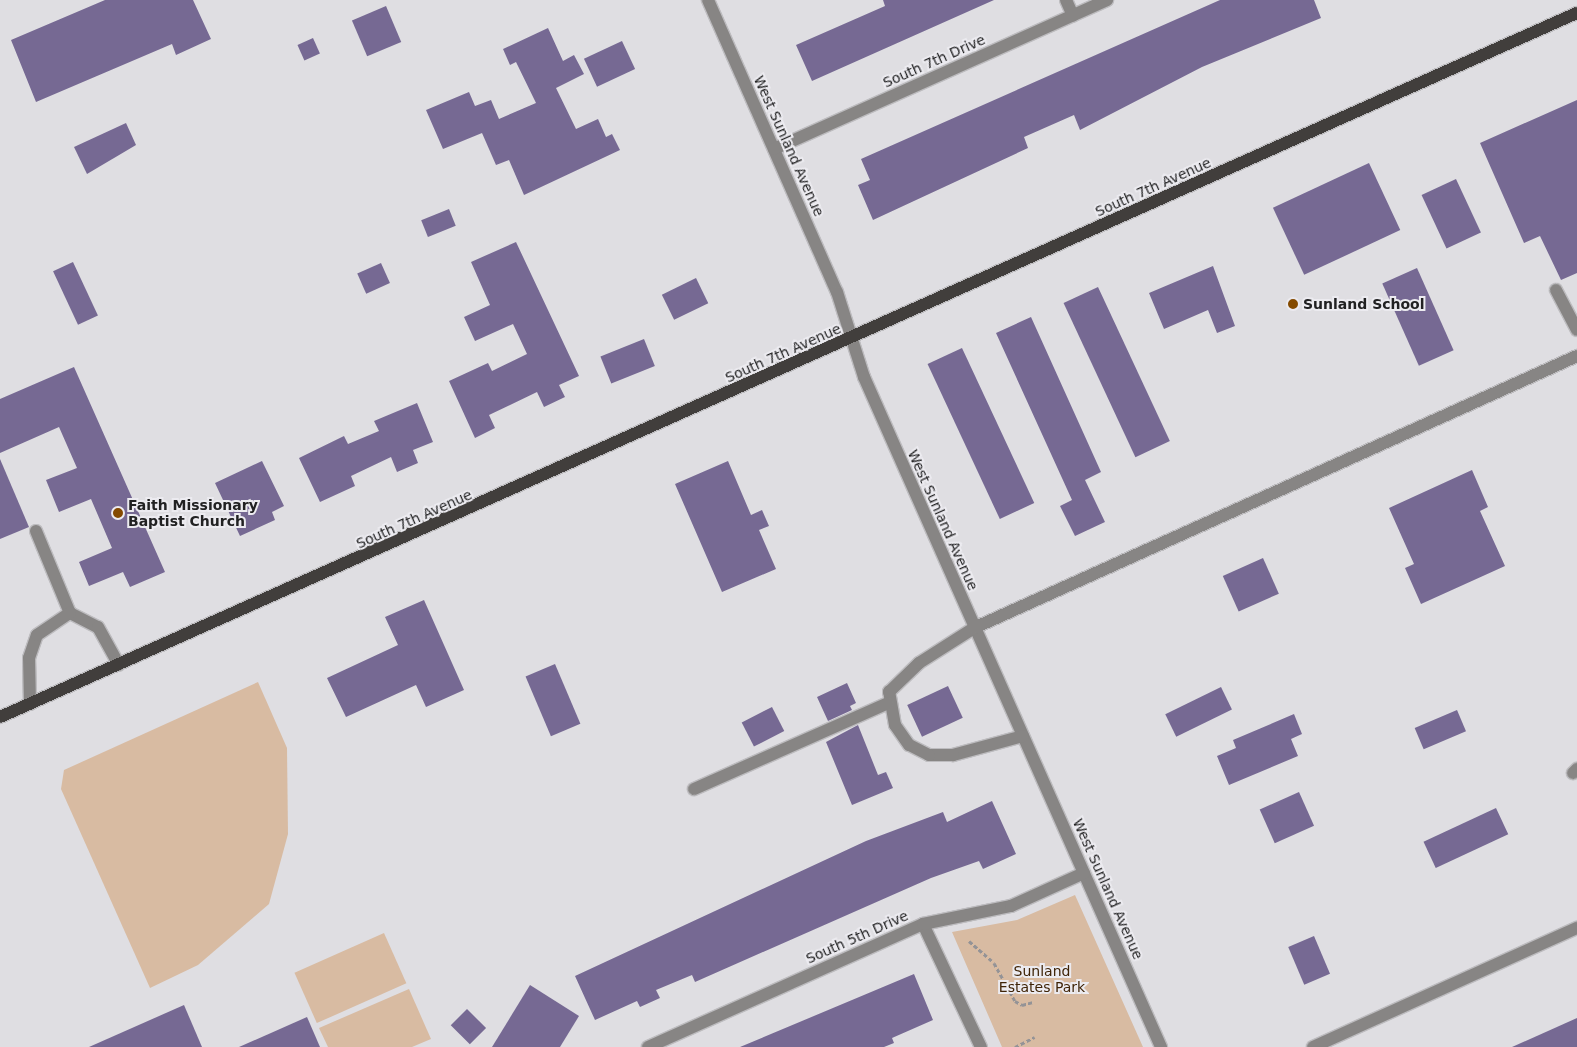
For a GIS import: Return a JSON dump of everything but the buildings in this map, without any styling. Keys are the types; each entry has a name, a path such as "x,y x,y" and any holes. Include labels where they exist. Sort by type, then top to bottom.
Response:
{"main road":[{"name":"South 7th Avenue","path":"0,717 119,666 1577,13"}],"street":[{"name":"West Sunland Avenue","path":"708,0 837,292 851,338 974,628 1161,1047"},
{"path":"1066,0 1073,16"},
{"name":"South 7th Drive","path":"774,149 1107,0"},
{"path":"1556,290 1577,330"},
{"path":"1023,736 953,755 929,755 909,745 888,703 890,692 901,677 974,628 1577,356"},
{"path":"36,531 70,613 98,627 119,666"},
{"path":"30,704 29,658 37,635 70,613"},
{"path":"694,789 888,703"},
{"name":"South 5th Drive","path":"648,1047 923,924 1011,906 1084,873"},
{"path":"923,924 981,1047"},
{"path":"1313,1047 1577,928"}],"path":[{"path":"969,942 994,963 1015,1001 1022,1006 1034,1002"},
{"path":"1015,1047 1035,1037"}],"green space":[{"path":"258,682 287,748 288,834 269,904 198,965 150,988 61,789 64,770"},
{"name":"Sunland Estates Park","path":"1075,895 1143,1047 1002,1047 952,932 1017,920"},
{"path":"384,933 406,983 317,1023 294,973"},
{"path":"409,989 431,1039 412,1047 328,1047 319,1028"}],"place":[{"name":"Sunland School","path":"1293,304"},
{"name":"Faith Missionary Baptist Church","path":"118,513"}]}
